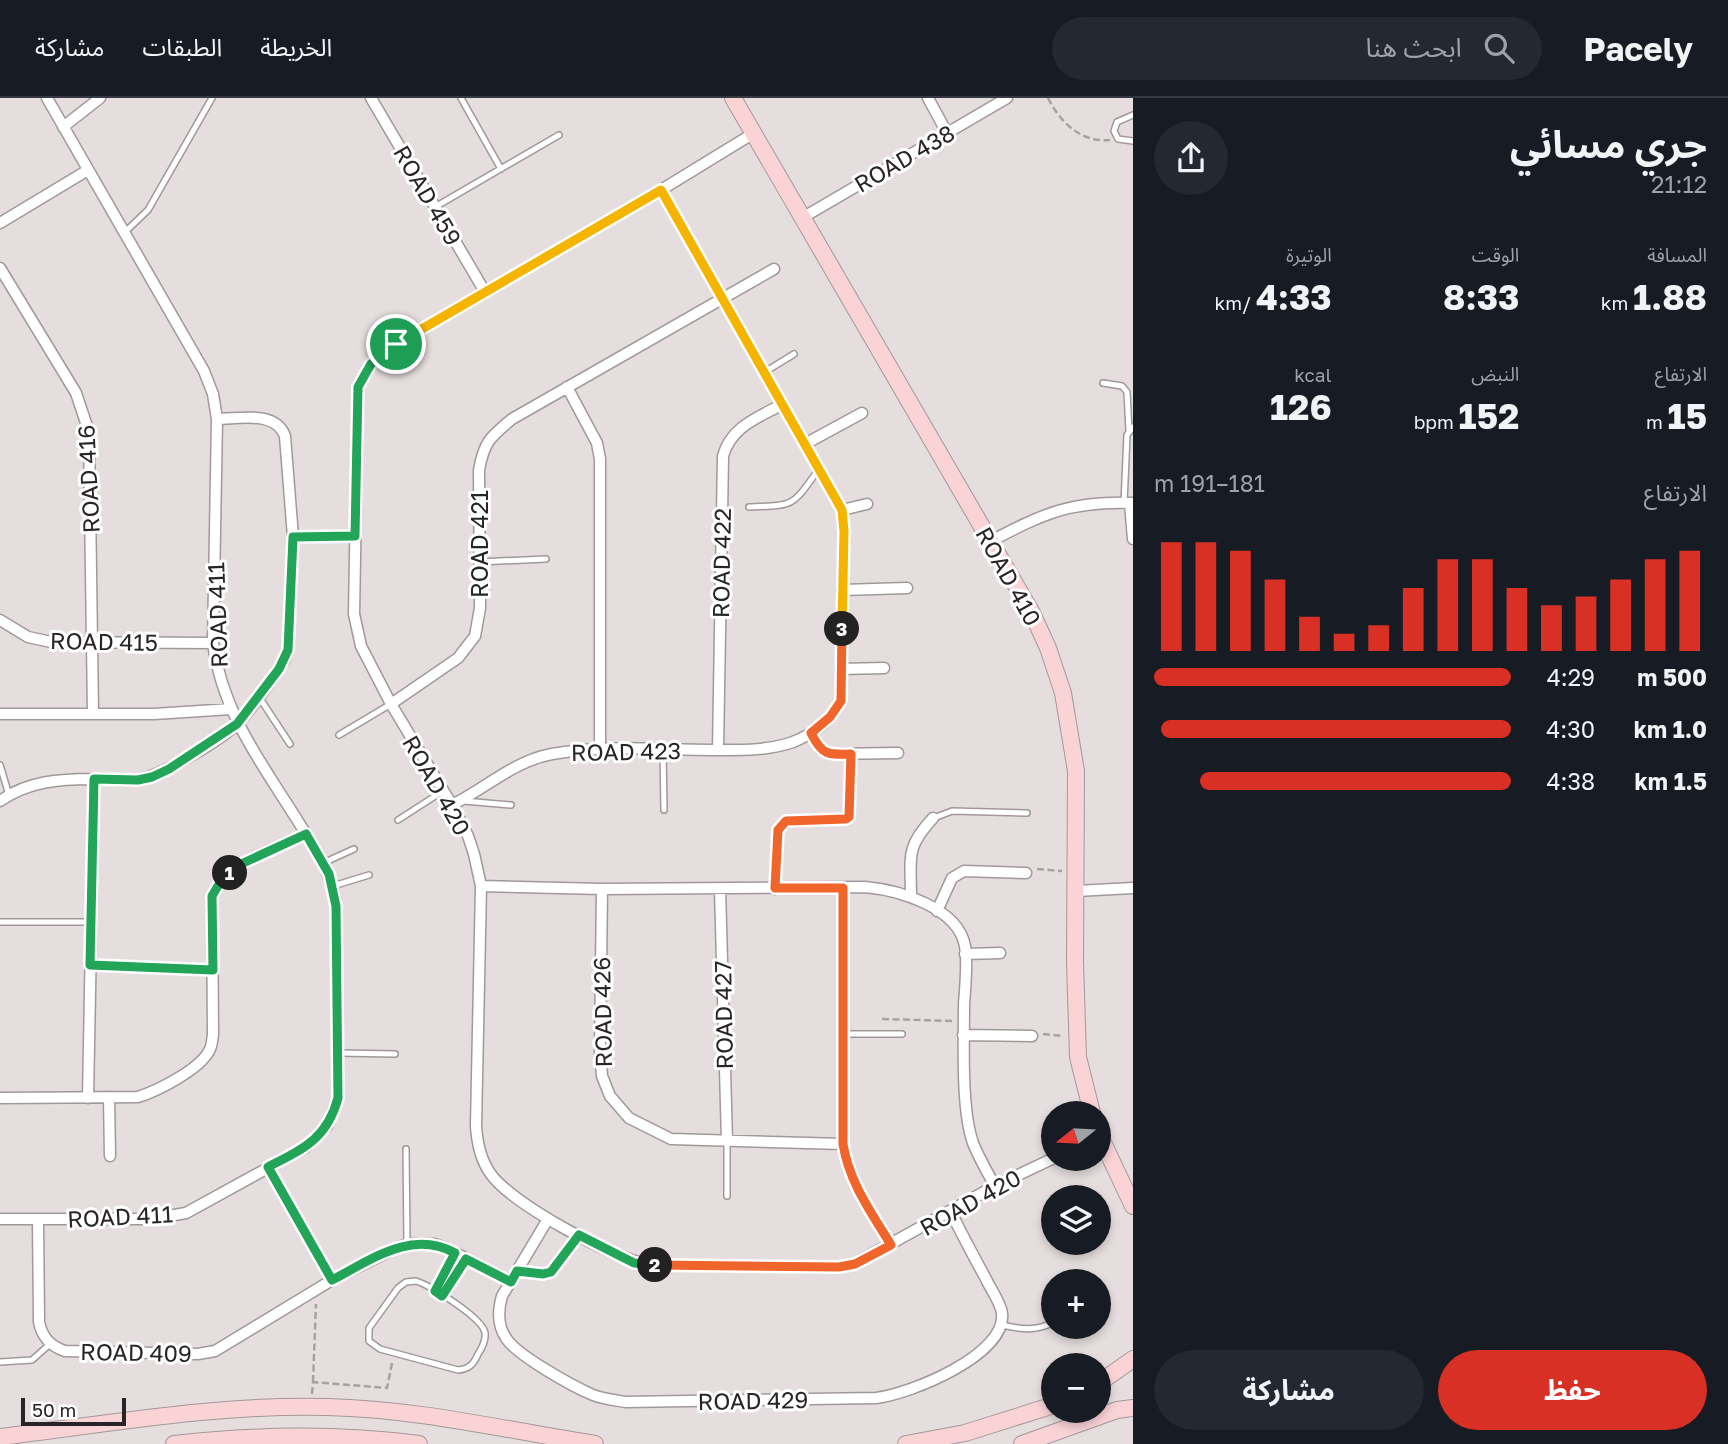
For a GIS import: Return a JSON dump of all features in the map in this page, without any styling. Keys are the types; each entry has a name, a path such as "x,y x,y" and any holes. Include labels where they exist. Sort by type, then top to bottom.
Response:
{"street":[{"name":"ROAD 411","path":"0,1219 151,1220 174,1216 196,1208 306,1147 327,1126 338,1098 336,906 333,886 306,834 237,724 220,682 213,643 217,419 214,394 204,371 47,98"},
{"path":"63,127 100,98"},
{"name":"ROAD 459","path":"371,98 485,292"},
{"name":"ROAD 410","path":"733,98 991,541 1032,613 1048,648 1063,693 1076,771 1078,1057 1089,1101"},
{"path":"928,98 947,133"},
{"name":"ROAD 438","path":"802,218 1007,98"},
{"name":"ROAD 420","path":"754,133 396,344 371,364 361,379 356,395 356,631 391,704 443,791 457,803 481,887 476,1126 478,1142 488,1170 495,1180 548,1219 620,1257 649,1265 839,1267 855,1264 995,1186 1041,1164"},
{"path":"0,223 88,170"},
{"name":"ROAD 423","path":"457,803 503,773 554,753 774,747 811,733 830,717 841,701 844,531 842,510 661,190"},
{"name":"ROAD 416","path":"0,268 76,393 86,418 90,446 93,713"},
{"name":"ROAD 421","path":"391,704 458,658 475,636 480,608 479,470 482,452 488,439 512,419 774,269"},
{"path":"567,387 594,437 600,459 600,750"},
{"name":"ROAD 422","path":"718,750 723,456 726,443 740,428 781,404"},
{"path":"805,444 862,413"},
{"path":"4,798 36,783 94,779 138,780 169,769 237,724 284,662 288,650 293,537 282,430 274,421 268,419 217,419"},
{"path":"991,541 1061,508 1083,504 1129,503 1133,539"},
{"path":"842,510 867,504"},
{"path":"293,537 355,536"},
{"path":"842,590 907,588"},
{"name":"ROAD 415","path":"0,620 16,632 39,640 213,643"},
{"path":"841,669 884,668"},
{"path":"0,714 155,714 231,709"},
{"path":"811,733 817,745 825,752 898,753"},
{"path":"775,888 778,830 781,824 786,821 849,817 851,754"},
{"path":"88,1098 94,779"},
{"path":"911,896 912,850 917,836 933,818"},
{"path":"0,1098 138,1097 152,1092 200,1063 211,1050 213,1035 212,896 221,881 239,865 306,834"},
{"path":"937,911 952,878 964,871 1026,873"},
{"path":"481,887 888,889 911,896 937,911 952,923 965,946 963,1035 968,1124 978,1156 995,1186"},
{"path":"843,888 843,1144 846,1163 856,1188 891,1245"},
{"path":"1076,891 1133,888"},
{"name":"ROAD 426","path":"602,889 602,1076 610,1096 629,1118 663,1136 688,1141 843,1144"},
{"name":"ROAD 427","path":"720,889 727,1141"},
{"path":"965,954 1000,953"},
{"path":"963,1035 1032,1036"},
{"path":"109,1097 110,1156"},
{"path":"1111,1161 1133,1206"},
{"path":"268,1167 332,1280"},
{"path":"951,1212 1000,1306 1002,1325"},
{"name":"ROAD 409","path":"38,1219 39,1322 44,1337 65,1351 198,1354 215,1351 332,1280 407,1244"},
{"name":"ROAD 429","path":"548,1219 502,1296 499,1317 506,1338 513,1346 529,1359 592,1395 625,1402 892,1396 942,1376 982,1351 991,1343 1002,1325"},
{"path":"407,1244 435,1244 511,1282"},
{"path":"1111,1375 1133,1359"},
{"path":"0,1437 223,1411 324,1407 441,1416 595,1444"},
{"path":"1022,1444 1116,1410 1133,1408"},
{"path":"906,1444 965,1433 1041,1409"},
{"path":"174,1444 275,1435 373,1438 419,1444"}],"lane":[{"path":"124,233 148,210 212,98"},
{"path":"461,98 501,169"},
{"path":"1133,115 1117,122 1114,131 1118,139 1133,141"},
{"path":"435,207 559,135"},
{"path":"763,373 794,354"},
{"path":"1103,383 1122,386 1127,391 1131,429 1126,441 1129,503"},
{"path":"749,507 787,506 794,502 819,469"},
{"path":"479,562 546,559"},
{"path":"259,697 290,744"},
{"path":"339,735 391,704"},
{"path":"663,750 664,810"},
{"path":"0,765 4,798"},
{"path":"398,820 443,791"},
{"path":"457,803 511,805"},
{"path":"933,818 952,811 1027,813"},
{"path":"323,863 354,849"},
{"path":"333,886 369,875"},
{"path":"0,922 91,922"},
{"path":"90,965 213,970"},
{"path":"843,1034 902,1034"},
{"path":"339,1053 395,1054"},
{"path":"727,1141 727,1196"},
{"path":"406,1149 407,1244"},
{"path":"517,1271 543,1274 551,1272 579,1235"},
{"path":"435,1291 455,1253"},
{"path":"442,1296 466,1259"},
{"path":"416,1281 435,1291 483,1326 485,1340 471,1365 458,1370 372,1345 368,1337 369,1328 402,1285 416,1281"},
{"path":"1002,1325 1027,1330 1041,1328"},
{"path":"0,1362 32,1360 50,1343"}],"path":[{"path":"1048,98 1060,119 1077,133 1101,141 1118,139"},
{"path":"1026,873 1032,873 1031,869 1076,872"},
{"path":"882,1019 964,1022"},
{"path":"1032,1036 1078,1036"},
{"path":"313,1382 317,1290"},
{"path":"389,1379 391,1367"}],"route":[{"path":"661,190 836,496 844,522 841,701 830,717 811,733 817,745 825,752 851,754 850,813 846,819 786,821 781,824 778,830 775,888 843,888 843,1144 846,1163 856,1188 891,1245 869,1258 839,1267 649,1265 620,1257 579,1235 551,1272 543,1274 517,1271 511,1282 466,1259 442,1296 435,1291 455,1253 435,1244 407,1244 332,1280 268,1167 306,1147 317,1138 334,1113 338,1098 335,896 329,874 306,834 239,865 221,881 212,896 213,970 90,965 94,779 138,780 169,769 237,724 284,662 288,650 293,537 355,536 356,395 365,371 396,344 661,190"}]}
